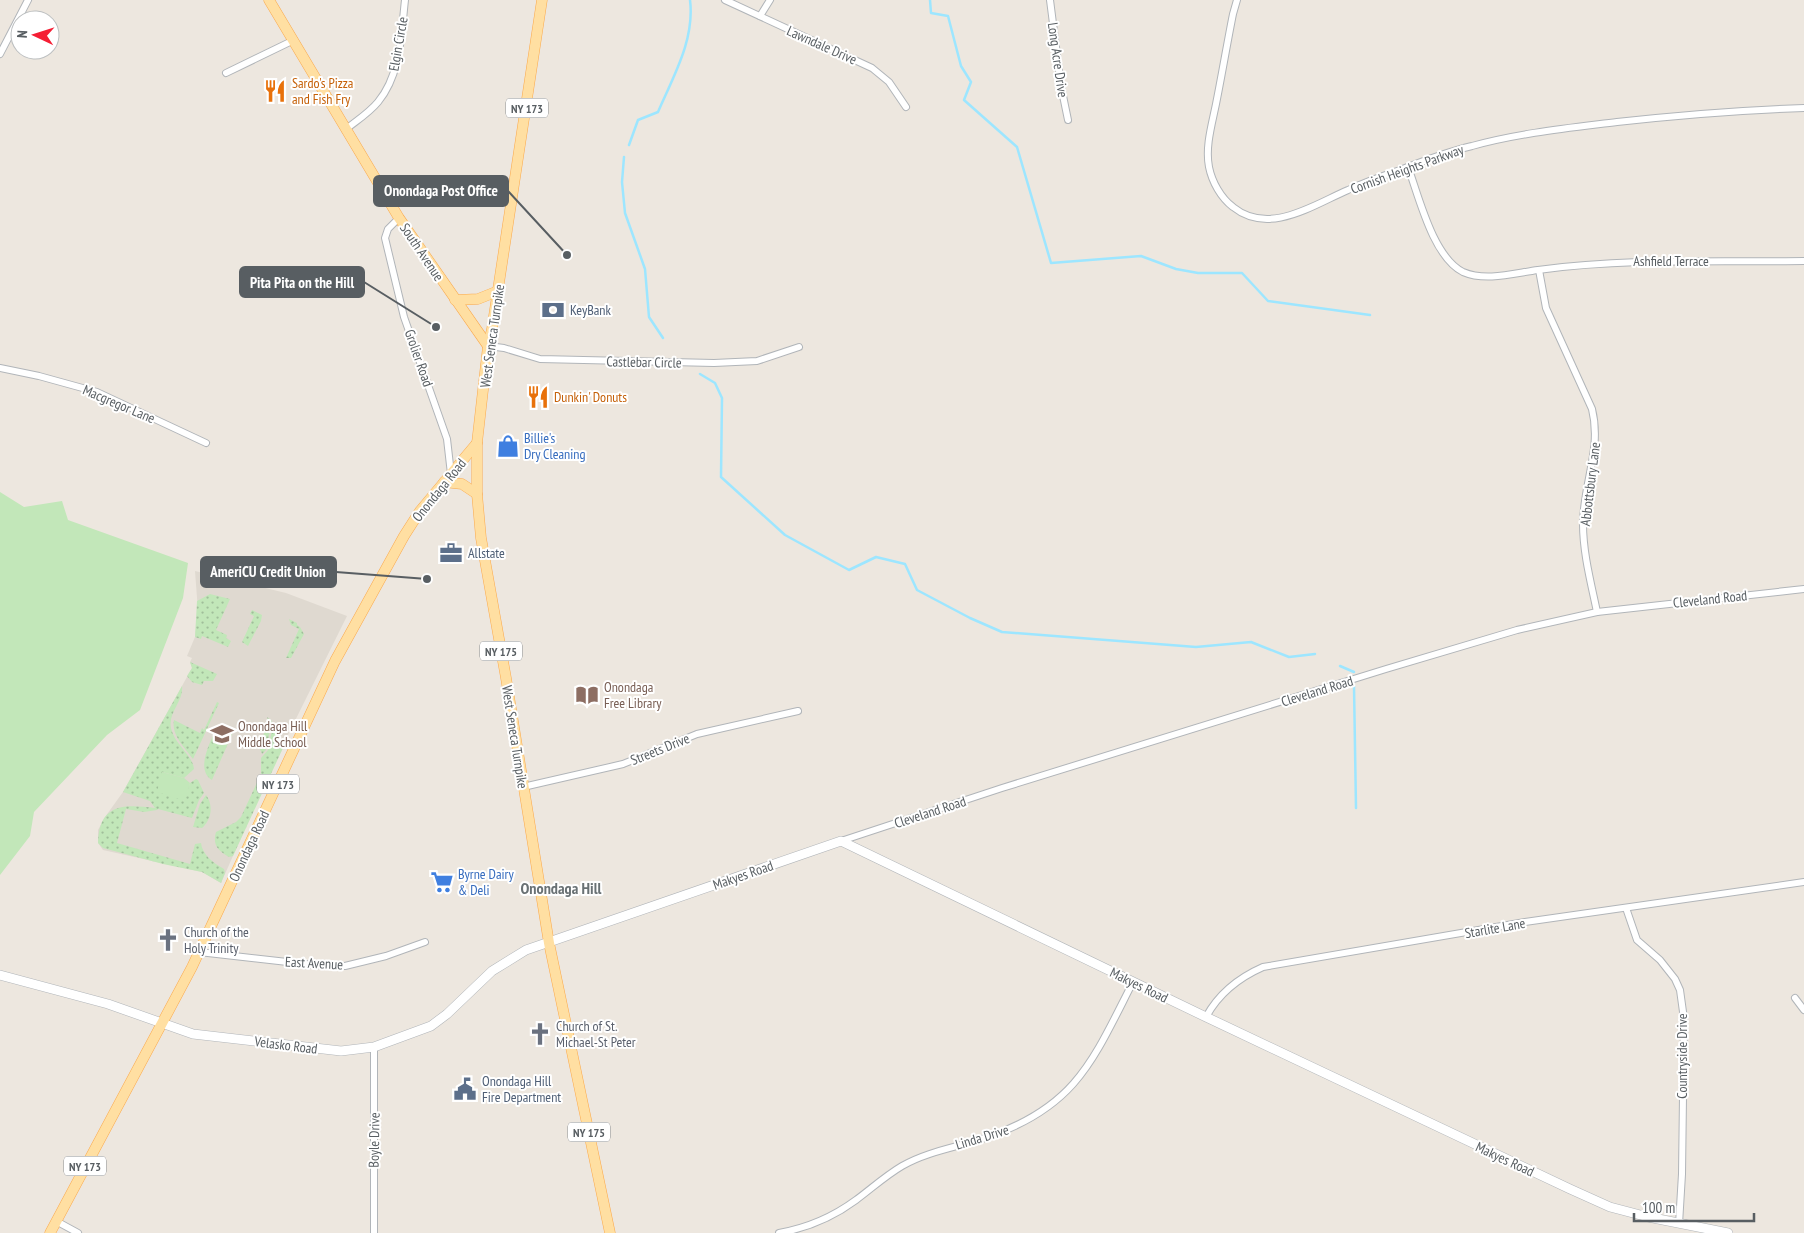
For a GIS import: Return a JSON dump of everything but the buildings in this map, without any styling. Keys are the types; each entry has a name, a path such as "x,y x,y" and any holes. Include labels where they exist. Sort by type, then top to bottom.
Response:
{"main road":[{"name":"South Avenue","path":"269,0 399,218 488,346"},
{"name":"West Seneca Turnpike","path":"542,0 488,346 477,443 478,494 481,538 549,943 610,1233"},
{"path":"455,300 478,299 498,291"},
{"name":"Onondaga Road","path":"50,1233 199,952 342,647 420,511 477,443"},
{"path":"447,478 462,484 478,494"}],"street":[{"path":"0,54 28,0"},
{"name":"Elgin Circle","path":"346,130 376,104 386,92 395,71 405,0"},
{"name":"Lawndale Drive","path":"725,0 872,68 890,82 906,107"},
{"path":"760,16 770,0"},
{"name":"Long Acre Drive","path":"1050,0 1061,86 1068,120"},
{"name":"Cornish Heights Parkway","path":"1237,0 1209,139 1208,166 1213,182 1227,202 1234,209 1247,216 1268,219 1286,218 1363,183 1408,167 1473,145 1523,135 1711,112 1804,108"},
{"path":"226,73 294,40"},
{"name":"Ashfield Terrace","path":"1408,167 1436,244 1451,263 1462,271 1472,274 1490,277 1588,263 1630,261 1804,261"},
{"name":"Grolier Road","path":"399,218 388,229 384,238 402,312 447,439 447,478"},
{"name":"Abbottsbury Lane","path":"1539,270 1546,308 1592,409 1596,423 1596,447 1584,508 1583,525 1596,612"},
{"name":"Castlebar Circle","path":"488,346 504,348 540,359 714,363 757,361 799,347"},
{"name":"Macgregor Lane","path":"0,368 39,376 96,392 206,443"},
{"name":"Cleveland Road","path":"841,841 1002,788 1517,630 1596,612 1804,589"},
{"name":"Streets Drive","path":"523,787 623,764 697,734 798,711"},
{"name":"Makyes Road","path":"549,943 841,841 1206,1017 1570,1189 1610,1206 1679,1224 1728,1233"},
{"name":"Starlite Lane","path":"1206,1017 1214,1002 1232,984 1247,974 1263,967 1525,922 1804,882"},
{"name":"Countryside Drive","path":"1626,908 1637,940 1660,960 1675,979 1680,990 1684,1019 1682,1174 1679,1224"},
{"name":"East Avenue","path":"199,952 314,965 345,966 386,956 425,942"},
{"name":"Velasko Road","path":"0,975 108,1004 194,1034 341,1051 374,1047 431,1026 447,1014 492,972 526,950 549,943"},
{"name":"Linda Drive","path":"779,1233 808,1226 826,1218 854,1202 900,1167 917,1158 1009,1129 1037,1115 1065,1094 1096,1055 1133,982"},
{"path":"1795,998 1804,1010"},
{"name":"Boyle Drive","path":"374,1047 374,1233"},
{"path":"56,1221 78,1233"}],"shaded area":[{"name":"Onondaga Hill Middle School","path":"195,571 286,593 347,616 276,759 221,883 202,872 103,850 98,843 98,830 123,792 192,668 190,662 192,658 187,656 195,637 198,611"}],"green space":[{"path":"0,492 24,507 62,501 68,520 188,563 183,598 140,710 107,735 34,812 30,836 0,875"},
{"path":"210,594 230,599 216,630 227,635 226,638 231,641 228,647 202,636 201,639 195,637 197,601"},
{"path":"252,610 262,615 261,621 248,646 242,642 254,616 250,614"},
{"path":"289,619 297,623 304,634 291,658 286,658 299,629 291,625"},
{"path":"190,662 217,674 213,681 204,681 202,685 192,682 187,676 192,668"},
{"path":"182,686 181,697 172,717 171,728 193,764 194,769 184,778 162,772 184,801 190,783 196,779 204,793 192,818 158,809 144,812 126,809 117,843 190,864 195,844 201,843 203,851 209,858 224,869 225,873 221,883 202,872 103,848 98,843 99,830 103,821 115,809 133,806 155,808 150,801 123,792"},
{"path":"217,702 219,703 193,759 177,736 174,720 200,733 202,728 204,730"},
{"path":"267,717 272,721 266,750 262,754 257,742 261,740 269,723"},
{"path":"273,724 283,748 233,856 229,857 217,848 215,841 216,832 236,822 241,817 261,774 261,758 268,750"},
{"path":"218,725 233,732 212,780 204,769 204,761"},
{"path":"162,772 184,778 190,783 185,801 157,792"},
{"path":"206,795 211,808 208,821 202,828 193,827 200,804"}],"waterway":[{"path":"629,145 638,120 658,112 682,58 691,15 690,0"},
{"path":"930,0 931,13 948,16 961,66 971,82 964,100 1017,147 1051,263 1141,256 1176,269 1198,273 1242,273 1268,301 1370,315"},
{"path":"624,157 622,182 625,213 645,269 649,317 663,338"},
{"path":"700,374 715,383 722,398 721,477 785,535 849,570 876,557 905,564 917,590 970,618 1002,632 1196,647 1251,642 1289,657 1315,654"},
{"path":"1340,666 1354,672"},
{"path":"1354,686 1356,808"}],"place":[{"name":"Sardo's Pizza and Fish Fry","path":"275,91"},
{"name":"Onondaga Post Office","path":"567,255"},
{"name":"KeyBank","path":"553,310"},
{"name":"Pita Pita on the Hill","path":"436,327"},
{"name":"Dunkin' Donuts","path":"538,397"},
{"name":"Billie's Dry Cleaning","path":"508,446"},
{"name":"Allstate","path":"451,553"},
{"name":"AmeriCU Credit Union","path":"427,579"},
{"name":"Onondaga Free Library","path":"587,695"},
{"name":"Onondaga Hill Middle School","path":"222,734"},
{"name":"Byrne Dairy & Deli","path":"442,882"},
{"name":"Church of the Holy Trinity","path":"168,940"},
{"name":"Church of St. Michael-St Peter","path":"540,1034"},
{"name":"Onondaga Hill Fire Department","path":"465,1089"}],"district":[{"name":"Onondaga Hill","path":"561,888"}]}
